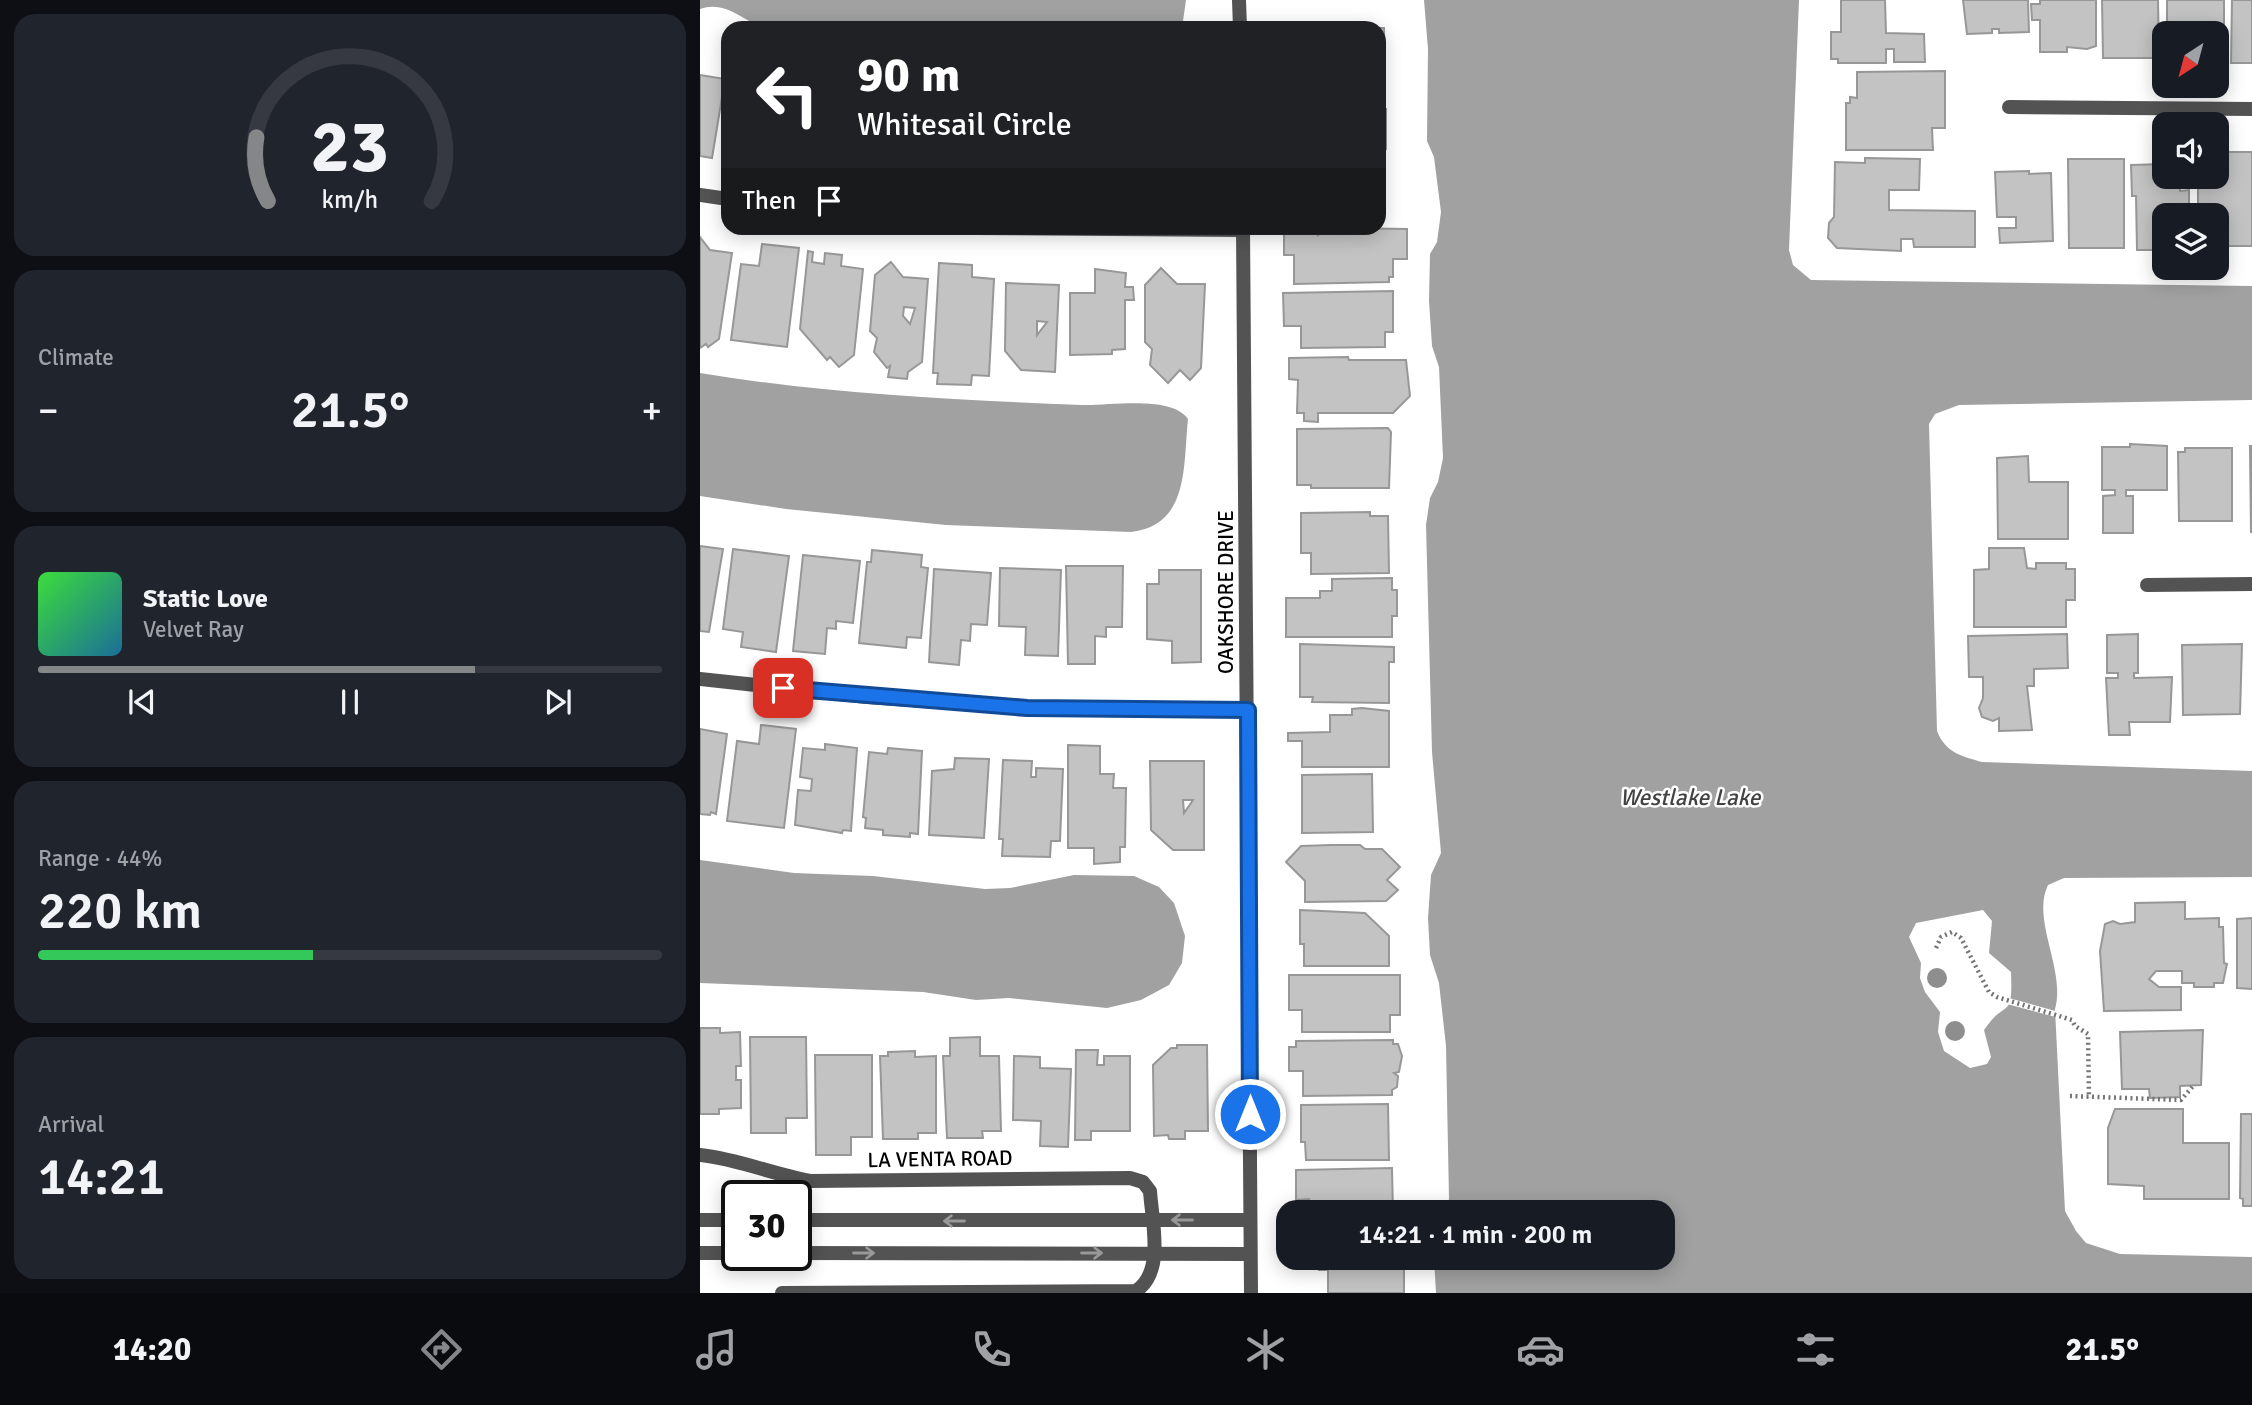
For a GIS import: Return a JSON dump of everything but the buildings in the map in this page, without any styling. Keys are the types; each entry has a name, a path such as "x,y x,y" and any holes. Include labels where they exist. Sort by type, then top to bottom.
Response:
{"street":[{"path":"1239,0 1240,21"},
{"path":"2009,107 2252,109"},
{"path":"700,195 721,198"},
{"name":"OAKSHORE DRIVE","path":"1243,235 1251,1293"},
{"path":"2147,585 2252,584"},
{"path":"700,679 867,697 1027,708 1248,710"},
{"name":"LA VENTA ROAD","path":"700,1156 733,1159 779,1175 810,1181 1130,1178 1143,1182 1150,1191 1153,1271 1145,1285 1136,1291 782,1293"},
{"path":"700,1220 721,1220"},
{"path":"812,1220 1250,1220"},
{"path":"700,1253 721,1253"},
{"path":"812,1253 1250,1254"}],"path":[{"path":"1936,948 1941,937 1952,932 1961,939 1989,992 2072,1020 2075,1026 2088,1034 2089,1098"},
{"path":"2070,1096 2181,1100 2193,1086"}],"water":[{"path":"700,0 1186,0 1183,21 749,21 718,7 700,9"},
{"name":"Westlake Lake","path":"1424,0 1799,0 1789,250 1793,265 1811,280 2252,286 2252,400 1959,405 1935,414 1929,424 1937,731 1945,744 1961,755 1982,762 2252,771 2252,877 2064,878 2048,885 2043,914 2056,978 2055,1009 2065,1211 2076,1231 2086,1243 2120,1254 2252,1257 2252,1293 1436,1293 1435,1270 1675,1270 1675,1200 1449,1200 1446,1046 1439,983 1430,955 1428,918 1431,875 1441,853 1432,752 1426,525 1430,498 1438,482 1443,458 1439,367 1432,346 1429,301 1430,254 1437,242 1441,212 1434,157 1427,141 1428,49","holes":["1983,910 1992,921 1989,953 2011,972 2011,998 2009,1004 1984,1030 1991,1057 1987,1064 1970,1068 1944,1051 1938,1032 1940,1012 1925,992 1920,978 1921,963 1909,937 1916,923"]},
{"path":"700,373 891,395 1082,405 1139,403 1168,407 1188,419 1180,490 1174,505 1164,518 1150,527 1131,532 946,525 786,509 700,496"},
{"path":"700,860 794,873 873,876 985,889 1010,888 1074,875 1134,876 1159,887 1174,903 1185,936 1182,963 1169,985 1141,1000 1107,1008 1009,998 976,1000 923,992 700,983"}],"pier":[{"path":"2009,998 2059,1012 2059,1018 2007,1004"}],"route":[{"path":"783,688 867,697 1027,708 1248,710 1250,1114"}]}
